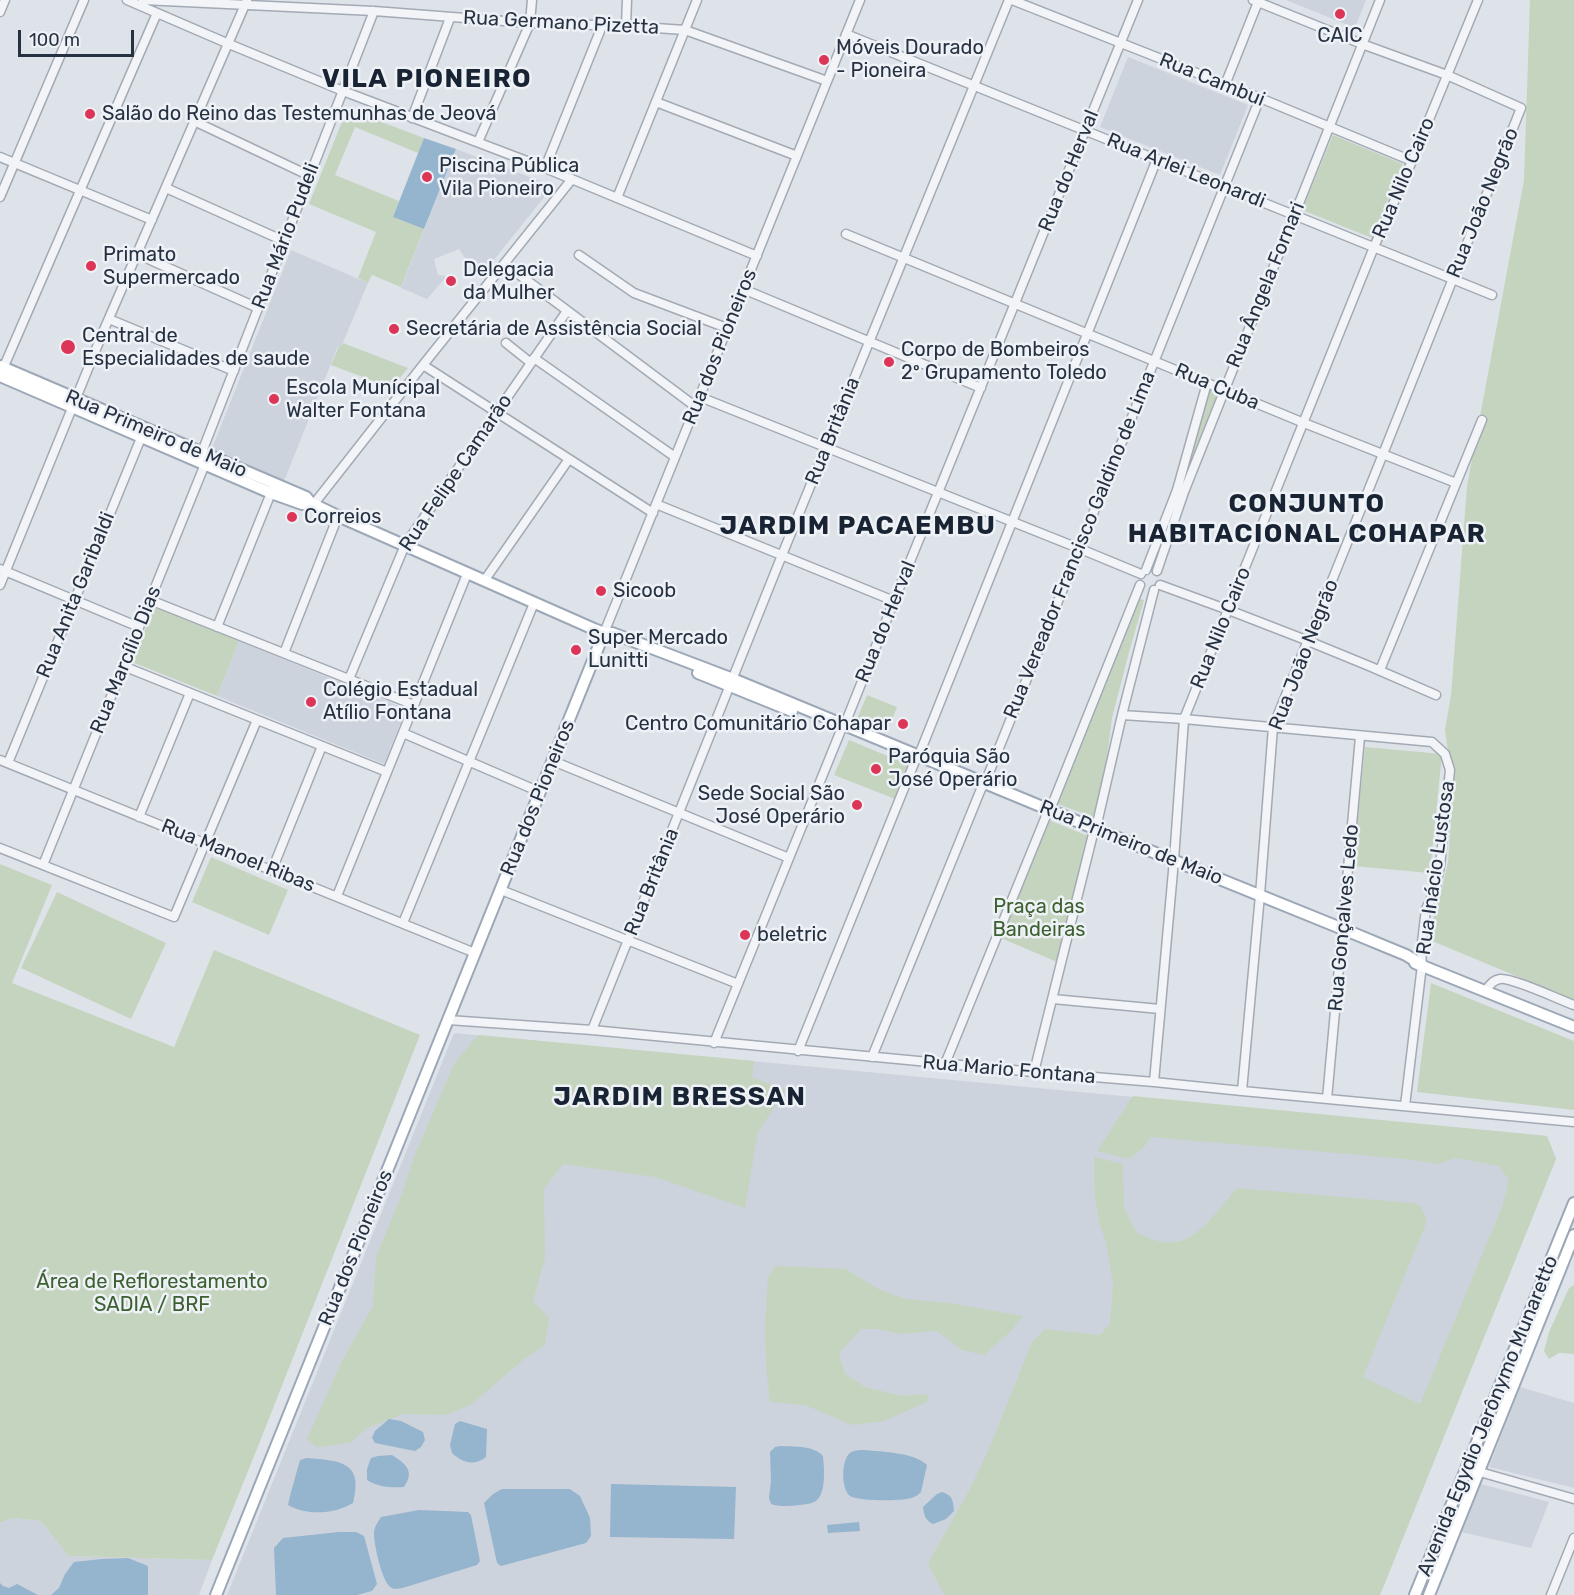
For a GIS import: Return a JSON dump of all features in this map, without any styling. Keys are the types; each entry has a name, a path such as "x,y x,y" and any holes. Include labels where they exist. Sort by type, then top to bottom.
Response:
{"main road":[{"name":"Rua Primeiro de Maio","path":"1,371 273,489 306,497 312,504 338,516 604,633 612,633 1048,813 1406,955 1422,965 1574,1027"},
{"name":"Rua dos Pioneiros","path":"216,1595 604,633"},
{"name":"Avenida Egydio Jerônymo Munaretto","path":"1415,1595 1574,1203"},
{"name":"Avenida Egydio Jerônymo Munaretto","path":"1430,1595 1574,1235"}],"street":[{"path":"0,12 5,0"},
{"path":"0,198 84,0"},
{"path":"127,0 343,91 545,168 757,256"},
{"name":"Rua Germano Pizetta","path":"143,0 321,4 450,18 685,30 827,81"},
{"path":"478,142 530,23 532,0"},
{"path":"626,26 627,0"},
{"path":"617,198 697,0"},
{"name":"Rua dos Pioneiros","path":"604,633 860,0"},
{"name":"Rua Cambui","path":"1011,0 1260,98 1412,161"},
{"name":"Rua Britânia","path":"592,1030 782,555 1011,0"},
{"name":"Rua do Herval","path":"714,1043 1138,0"},
{"name":"Rua Ângela Fornari","path":"1143,572 1225,391 1380,0"},
{"name":"Rua Nilo Cairo","path":"1154,1082 1184,719 1374,247 1478,0"},
{"path":"1225,85 1256,1 1362,44 1447,75"},
{"path":"0,585 3,570 246,2"},
{"name":"Rua Mário Pudeli","path":"204,458 234,371 374,11"},
{"path":"1,371 157,13"},
{"path":"412,118 450,18"},
{"path":"545,168 602,26"},
{"name":"Rua Arlei Leonardi","path":"846,34 1492,295"},
{"name":"Rua João Negrão","path":"1242,1091 1273,727 1521,108 1447,75"},
{"name":"Rua Vereador Francisco Galdino de Lima","path":"872,1058 1260,98"},
{"path":"656,102 797,156"},
{"path":"194,122 310,176"},
{"path":"0,157 152,220"},
{"path":"798,1051 1157,159"},
{"path":"312,504 572,179"},
{"path":"166,188 284,241"},
{"name":"Rua Cuba","path":"846,234 1225,391 1456,483"},
{"path":"137,254 258,308"},
{"path":"579,255 634,293 727,328"},
{"path":"505,264 696,407"},
{"path":"743,289 981,388"},
{"name":"Rua Felipe Camarão","path":"349,679 405,545 567,311"},
{"path":"109,319 234,371"},
{"path":"506,343 675,457"},
{"path":"423,365 569,459 655,509 782,555 894,601"},
{"name":"Rua Ângela Fornari","path":"1157,572 1207,383"},
{"path":"700,397 1078,548 1143,572 1154,570 1161,577 1122,715 1034,1072"},
{"path":"1380,670 1482,420"},
{"name":"Rua Anita Garibaldi","path":"4,761 143,432"},
{"name":"Rua Marcílio Dias","path":"43,865 150,600 204,458"},
{"path":"484,581 569,459"},
{"path":"218,627 273,489"},
{"path":"284,653 338,516"},
{"path":"3,570 139,627"},
{"path":"945,1064 1140,585 1139,578 1143,572"},
{"path":"337,896 467,574"},
{"path":"1140,585 1144,590 1157,587 1228,609 1436,695"},
{"path":"150,600 414,705"},
{"path":"403,923 534,603"},
{"path":"123,666 387,772"},
{"path":"139,817 190,693"},
{"path":"1122,715 1273,727 1360,737"},
{"path":"0,848 174,917 257,720"},
{"path":"403,733 540,792"},
{"name":"Rua Inácio Lustosa","path":"1360,737 1432,742 1444,754 1450,770 1440,866 1435,891 1426,909 1421,951 1422,965 1405,1106"},
{"name":"Rua Gonçalves Ledo","path":"1327,1099 1360,737"},
{"path":"272,870 322,746"},
{"name":"Rua Manoel Ribas","path":"4,761 475,953"},
{"path":"553,761 789,858"},
{"path":"501,890 738,984"},
{"path":"1486,991 1490,984 1497,980 1509,979 1574,1005"},
{"path":"1053,999 1160,1009"},
{"name":"Rua Mario Fontana","path":"448,1020 592,1030 872,1058 1405,1106 1572,1124"},
{"path":"1466,1468 1574,1499"},
{"path":"1551,1595 1574,1538"}],"shaded area":[{"name":"CAIC","path":"1286,0 1366,0 1355,28"},
{"path":"1128,57 1248,105 1220,175 1100,127"},
{"path":"456,149 553,186 485,271 465,258 459,249 434,259 438,275 447,276 427,299 401,288"},
{"name":"Escola Munícipal Walter Fontana","path":"291,250 368,283 341,347 338,346 284,481 211,451"},
{"name":"Colégio Estadual Atílio Fontana","path":"239,641 406,709 384,764 217,696"},
{"path":"454,1033 1547,1136 1556,1159 1380,1595 227,1595"},
{"path":"1520,1387 1574,1403 1574,1488 1489,1467"},
{"path":"1481,1484 1549,1502 1531,1548 1461,1532"},
{"path":"13,1518 41,1521 68,1556 212,1560 199,1595 0,1595 0,1523"}],"green space":[{"path":"1530,0 1574,0 1574,1000 1432,941 1434,914 1448,862 1455,766 1448,752 1445,730 1451,695 1467,486 1524,180"},
{"path":"347,109 424,138 418,153 355,127 335,175 399,201 393,217 424,229 401,287 372,275 368,283 358,278 376,232 309,204"},
{"path":"1333,135 1403,164 1372,238 1302,210"},
{"path":"343,343 408,368 392,388 331,365 339,346 341,347"},
{"path":"1208,389 1218,393 1191,460"},
{"path":"1136,598 1144,600 1112,718 1106,765 1093,817 1055,803"},
{"path":"154,607 239,641 217,696 132,662"},
{"path":"867,695 897,707 887,733 856,721"},
{"path":"849,740 909,765 895,799 834,775"},
{"path":"1365,747 1442,754 1430,873 1353,866"},
{"name":"Praça das Bandeiras","path":"1049,820 1088,836 1057,962 1001,938"},
{"path":"211,857 288,890 269,935 192,902"},
{"name":"Área de Reflorestamento SADIA / BRF","path":"0,864 52,885 12,983 174,1047 214,950 420,1035 212,1560 68,1556 41,1521 13,1518 0,1523"},
{"path":"57,892 166,943 131,1019 21,968"},
{"path":"1431,983 1574,1041 1574,1110 1417,1092"},
{"path":"479,1035 754,1061 752,1078 786,1089 758,1132 745,1208 655,1177 563,1164 544,1188 545,1258 533,1301 549,1318 545,1345 524,1359 472,1404 446,1415 403,1414 367,1428 351,1442 317,1447 307,1439 341,1363 373,1306 376,1257 402,1194 414,1157 454,1064"},
{"path":"1133,1096 1547,1136 1556,1159 1380,1595 944,1595 928,1563 970,1489 991,1444 1032,1342 1045,1329 1100,1335 1110,1324 1113,1284 1095,1197 1094,1157 1123,1164 1124,1207 1136,1232 1158,1241 1183,1240 1194,1234 1213,1217 1237,1188 1413,1203 1421,1206 1427,1221 1363,1377 1420,1404 1502,1207 1509,1180 1499,1166 1456,1158 1439,1164 1406,1159 1151,1137 1144,1147 1129,1159 1097,1151"},
{"path":"775,1266 846,1269 878,1289 906,1299 949,1303 1023,1316 1012,1330 984,1355 962,1350 937,1331 899,1334 878,1329 861,1329 839,1353 845,1374 865,1387 902,1396 929,1394 927,1402 884,1421 852,1425 805,1405 770,1402 765,1323 768,1278"},
{"path":"1574,1285 1574,1354 1559,1353 1549,1359 1544,1351 1549,1332 1569,1288"}],"water":[{"name":"Piscina Pública Vila Pioneiro","path":"424,138 456,149 424,229 393,217"},
{"path":"389,1419 401,1421 423,1432 425,1440 421,1447 415,1451 375,1443 372,1438 375,1431"},
{"path":"460,1421 487,1429 486,1457 472,1463 452,1453 450,1445 455,1424"},
{"path":"775,1447 809,1448 823,1456 823,1488 814,1502 789,1506 771,1504 769,1498 770,1452"},
{"path":"864,1450 914,1457 927,1465 921,1492 909,1499 892,1500 871,1500 850,1496 844,1481 845,1462 852,1452"},
{"path":"392,1455 409,1472 404,1487 385,1487 367,1480 367,1469 371,1458"},
{"path":"307,1458 339,1462 352,1471 356,1489 353,1503 338,1510 321,1512 304,1511 288,1505 300,1460"},
{"path":"611,1484 736,1487 734,1539 610,1537"},
{"path":"502,1489 570,1489 580,1496 590,1518 591,1536 586,1543 501,1566 497,1563 484,1503"},
{"path":"942,1492 952,1499 954,1511 946,1519 933,1524 925,1517 923,1507"},
{"path":"419,1510 468,1512 471,1515 480,1561 477,1565 393,1589 388,1585 379,1563 374,1534 376,1525 381,1517"},
{"path":"859,1522 860,1531 828,1533 827,1525"},
{"path":"356,1532 364,1536 377,1584 372,1591 357,1595 276,1595 274,1548 283,1538"},
{"path":"128,1558 148,1566 148,1595 51,1595 59,1588 74,1562"},
{"path":"0,1583 9,1588 17,1584 38,1595 0,1595"}],"place":[{"name":"CAIC","path":"1340,14"},
{"name":"Móveis Dourado - Pioneira","path":"824,60"},
{"name":"Salão do Reino das Testemunhas de Jeová","path":"90,114"},
{"name":"Piscina Pública Vila Pioneiro","path":"427,177"},
{"name":"Primato Supermercado","path":"91,266"},
{"name":"Delegacia da Mulher","path":"451,281"},
{"name":"Secretária de Assistência Social","path":"394,329"},
{"name":"Central de Especialidades de saude","path":"68,347"},
{"name":"Corpo de Bombeiros 2º Grupamento Toledo","path":"889,362"},
{"name":"Escola Munícipal Walter Fontana","path":"274,399"},
{"name":"Correios","path":"292,517"},
{"name":"Sicoob","path":"601,591"},
{"name":"Super Mercado Lunitti","path":"576,650"},
{"name":"Colégio Estadual Atílio Fontana","path":"311,702"},
{"name":"Centro Comunitário Cohapar","path":"903,724"},
{"name":"Paróquia São José Operário","path":"876,769"},
{"name":"Sede Social São José Operário","path":"857,805"},
{"name":"beletric","path":"745,935"}],"district":[{"name":"VILA PIONEIRO","path":"427,79"},
{"name":"CONJUNTO HABITACIONAL COHAPAR","path":"1307,519"},
{"name":"JARDIM PACAEMBU","path":"858,526"},
{"name":"JARDIM BRESSAN","path":"680,1097"}]}
